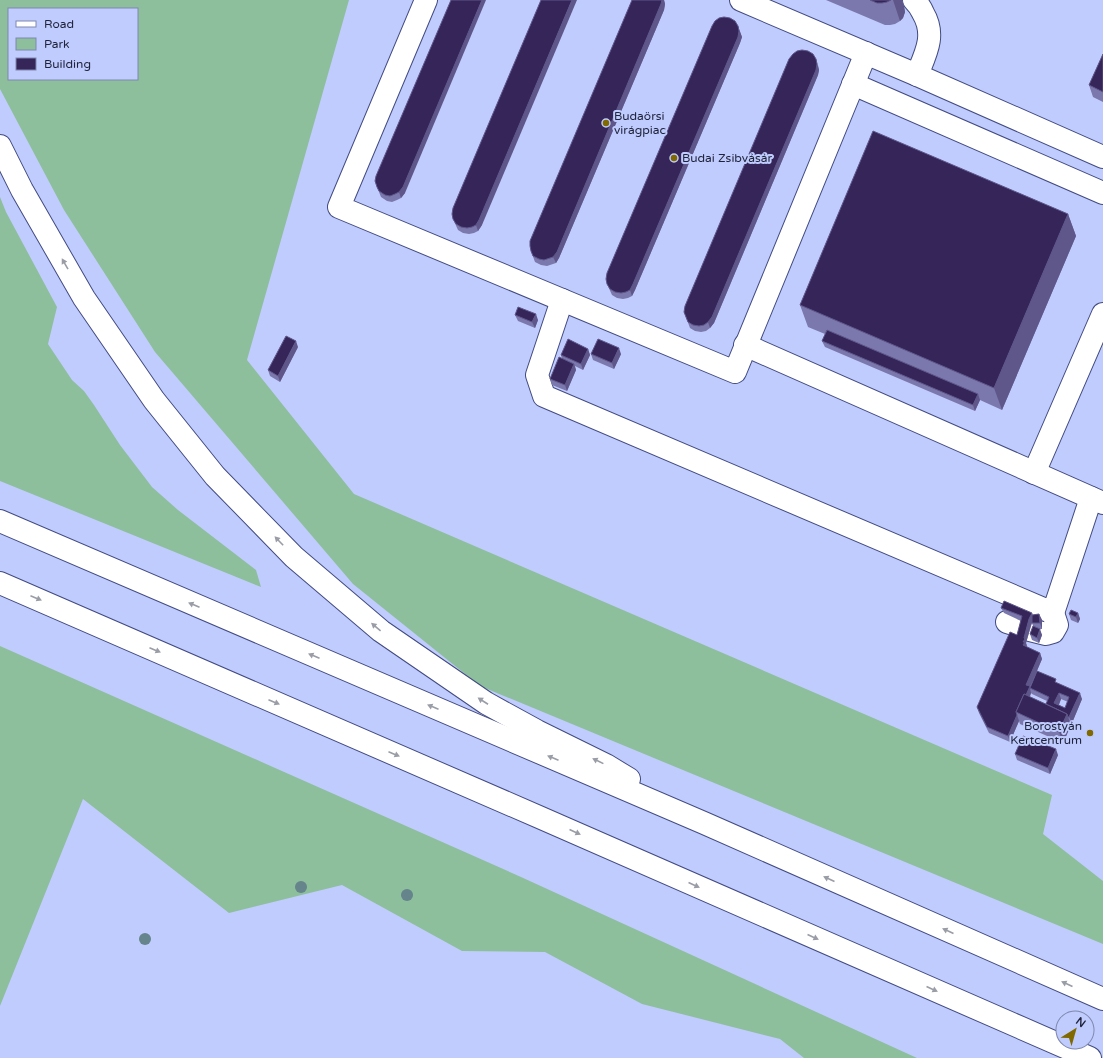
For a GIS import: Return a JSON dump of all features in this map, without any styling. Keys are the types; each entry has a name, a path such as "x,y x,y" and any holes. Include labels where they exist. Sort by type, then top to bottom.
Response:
{"main road":[{"path":"426,0 339,207 735,372 866,53"},
{"path":"741,0 917,74 1103,157"},
{"path":"914,0 918,3 926,17 930,31 929,43 917,74"},
{"path":"853,84 1103,193"},
{"path":"0,146 22,190 84,298 154,400 215,476 294,557 381,631 486,702 537,731 606,765 704,823"},
{"path":"562,300 537,375 544,396 1053,613"},
{"path":"1034,473 1103,314"},
{"path":"745,346 1097,500 1053,613 1057,625 1053,632 1046,634 1020,626"},
{"path":"0,521 704,823 1103,999"},
{"path":"0,583 1090,1058"}],"green space":[{"path":"0,0 349,0 247,360 354,494 1052,795 1043,834 1103,881 1103,944 480,686 353,584 155,352 64,210 0,89"},
{"path":"0,197 6,212 57,307 48,344 72,380 84,391 120,445 152,487 178,510 256,570 261,587 0,481"},
{"path":"0,646 521,877 917,1058 804,1058 780,1039 642,1004 545,952 462,951 342,885 229,913 83,799 0,1006"}],"building":[{"path":"451,0 482,0 403,187 395,194 390,196 385,195 379,191 377,187 375,181 376,176"},
{"path":"541,0 572,0 479,220 476,225 472,227 461,227 456,224 453,219 453,208"},
{"path":"632,0 662,0 557,252 553,257 544,260 539,259 533,256 530,241"},
{"path":"870,0 891,0 877,3"},
{"path":"724,17 735,21 739,31 738,37 633,284 630,290 626,292 615,292 610,289 607,284 607,273 712,26 719,18"},
{"path":"802,50 813,54 817,64 816,70 712,317 704,325 693,325 688,322 684,312 685,306 789,59 797,51"},
{"path":"1103,54 1103,92 1089,85"},
{"path":"873,131 1068,214 994,388 800,305"},
{"path":"518,307 536,314 532,322 515,315"},
{"path":"827,330 978,394 973,405 822,341"},
{"path":"286,336 296,341 278,376 268,370"},
{"path":"568,339 588,349 581,364 561,355"},
{"path":"598,339 619,348 612,363 591,354"},
{"path":"559,357 574,364 565,385 550,379"},
{"path":"1004,601 1032,613 1029,619 1023,642 1025,642 1023,645 1040,653 1026,685 1030,686 1026,695 1024,694 1016,712 1017,715 1008,736 987,727 977,707 1010,632 1017,635 1022,616 1001,608"},
{"path":"1071,610 1078,613 1076,617 1069,614"},
{"path":"1039,614 1040,623 1032,623 1032,615"},
{"path":"1033,626 1040,629 1037,638 1030,634"},
{"path":"1037,671 1056,679 1055,682 1080,693 1068,717 1067,714 1046,704 1049,697 1030,688","holes":["1059,693 1069,697 1065,708 1054,703"]},
{"path":"1024,694 1067,714 1059,732 1016,712"},
{"path":"1023,736 1056,749 1048,768 1015,754"}],"place":[{"name":"Budaörsi virágpiac","path":"606,123"},
{"name":"Budai Zsibvásár","path":"674,158"},
{"name":"Borostyán Kertcentrum","path":"1090,733"}]}
